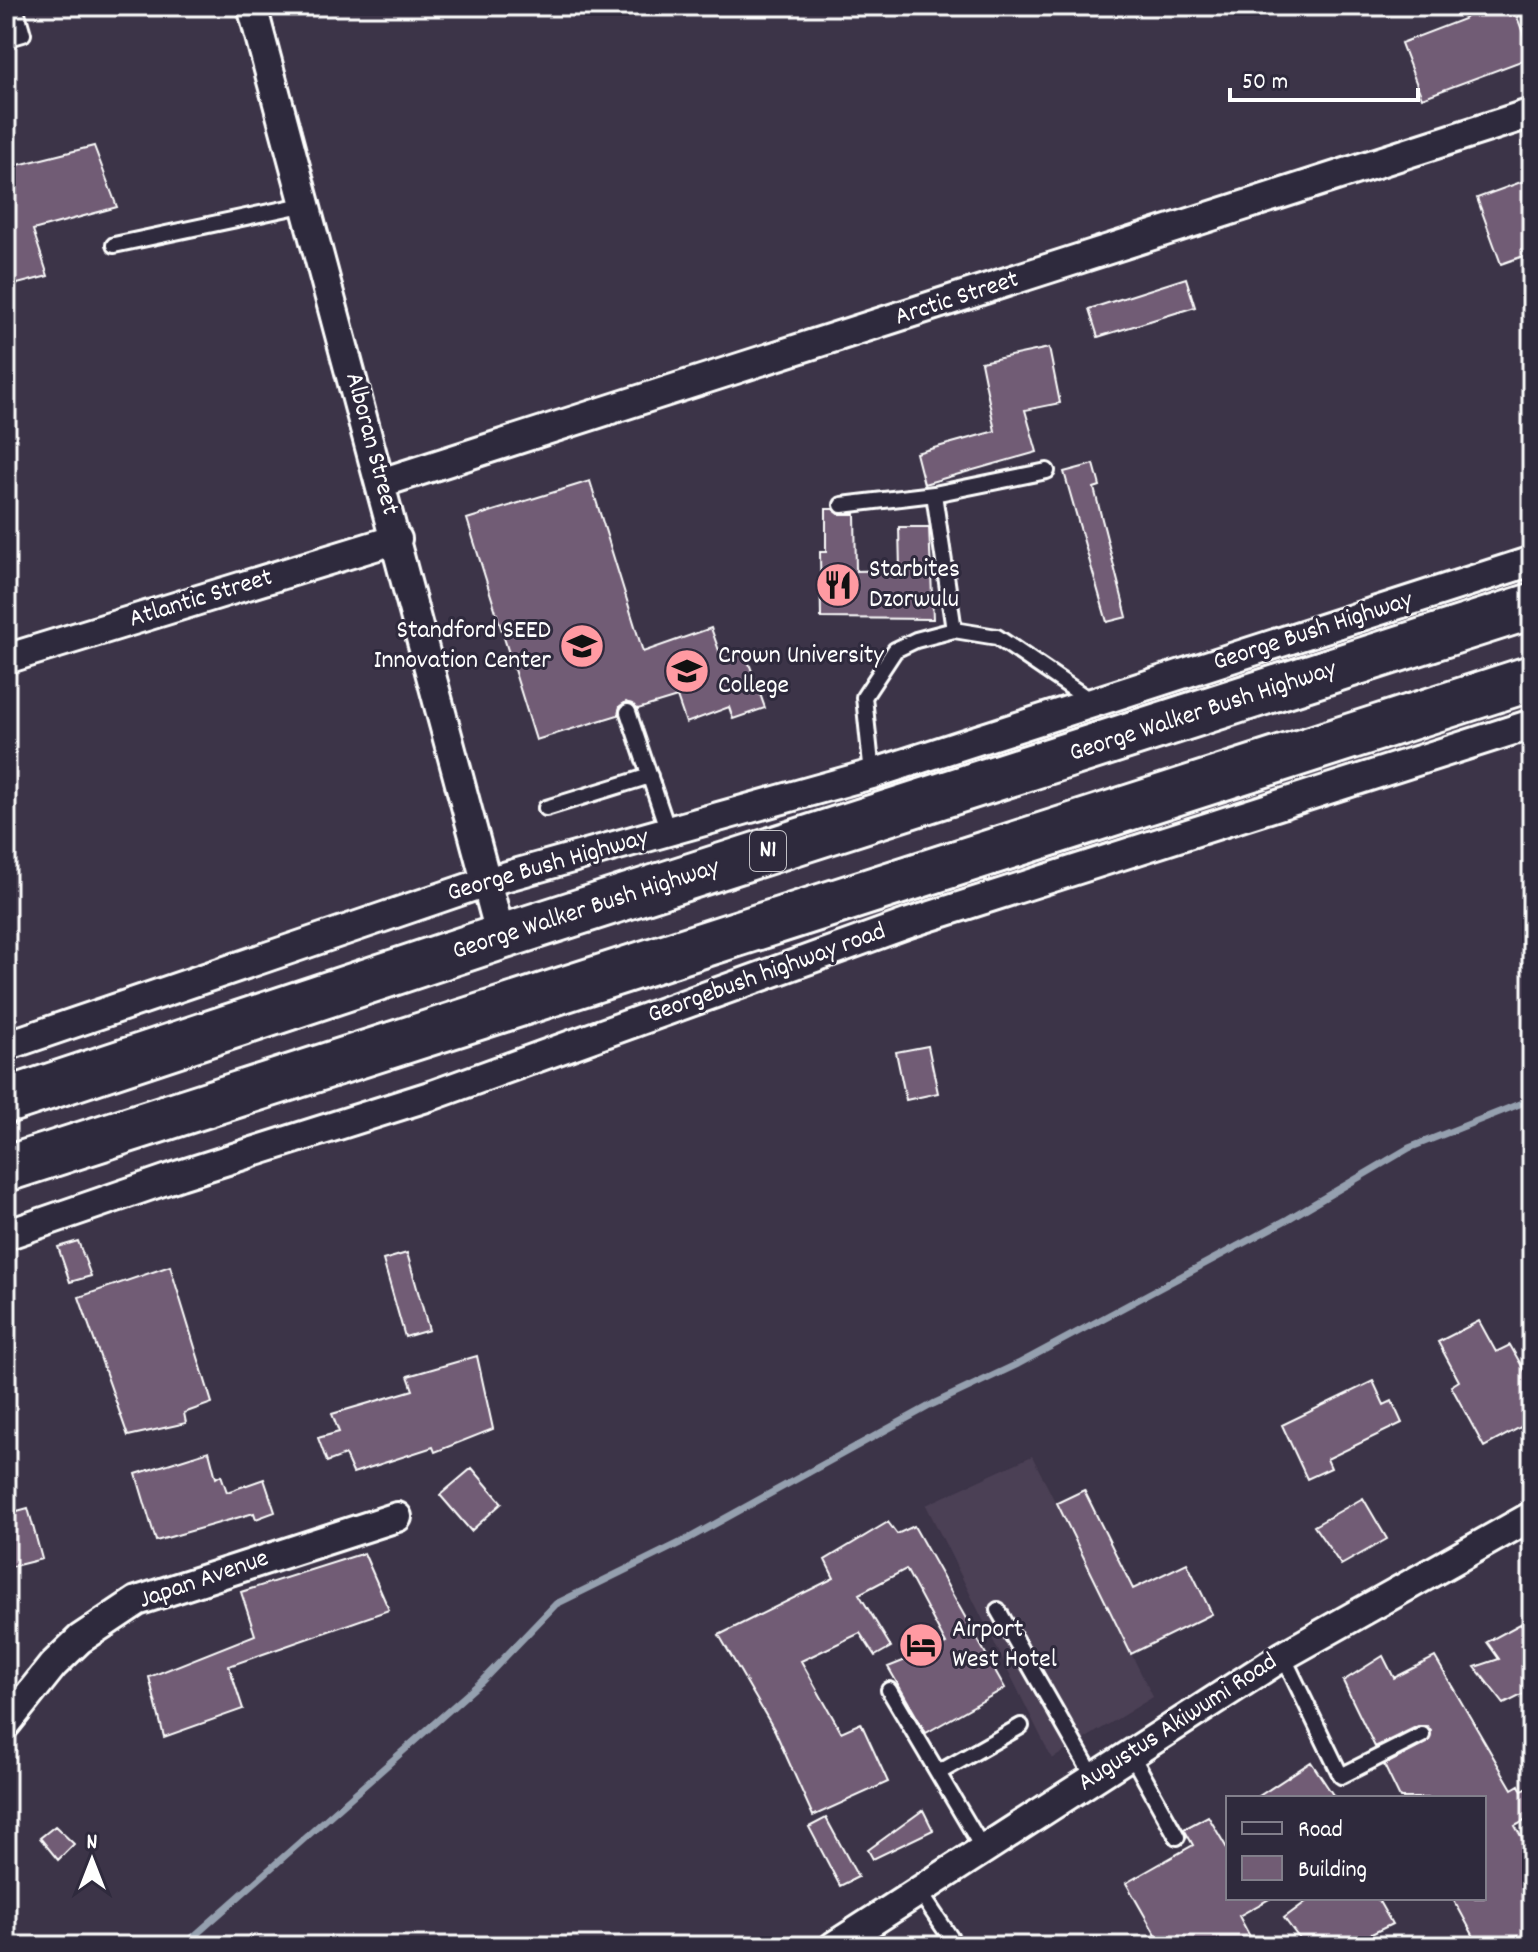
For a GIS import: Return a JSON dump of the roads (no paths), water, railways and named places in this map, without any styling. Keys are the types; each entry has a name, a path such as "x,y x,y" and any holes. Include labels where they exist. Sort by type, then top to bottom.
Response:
{"highway":[{"name":"George Walker Bush Highway","path":"6,1101 501,937 1101,723 1532,606"},
{"path":"6,1169 1532,678"}],"street":[{"name":"Alboran Street","path":"252,6 501,937"},
{"name":"Arctic Street","path":"381,483 1532,113"},
{"name":"Atlantic Street","path":"6,659 397,539"},
{"name":"George Bush Highway","path":"6,1046 486,882 872,774 1101,723 1532,561"},
{"name":"Georgebush highway road","path":"6,1235 180,1175 433,1095 909,923 1532,724"},
{"name":"Augustus Akiwumi Road","path":"834,1946 1283,1656 1532,1516"},
{"name":"Japan Avenue","path":"6,1724 53,1665 80,1639 137,1601 397,1517"}],"lane":[{"path":"6,39 23,34 15,6"},
{"path":"114,245 307,204"},
{"path":"842,505 934,494 1047,471"},
{"path":"934,494 954,630"},
{"path":"872,774 864,697 895,650 916,640 954,630 997,637 1101,723"},
{"path":"628,712 668,831"},
{"path":"546,808 650,776"},
{"path":"998,1610 1094,1778"},
{"path":"1283,1656 1341,1776 1422,1735"},
{"path":"889,1690 983,1849"},
{"path":"938,1773 1021,1726"},
{"path":"1131,1754 1177,1837"},
{"path":"919,1891 956,1946"}],"waterway":[{"path":"183,1946 481,1682 556,1604 684,1541 933,1404 1018,1364 1288,1219 1409,1148 1532,1099"}],"place":[{"name":"Starbites Dzorwulu","path":"838,585"},
{"name":"Standford SEED Innovation Center","path":"582,646"},
{"name":"Crown University College","path":"687,671"},
{"name":"Airport West Hotel","path":"921,1645"}]}
